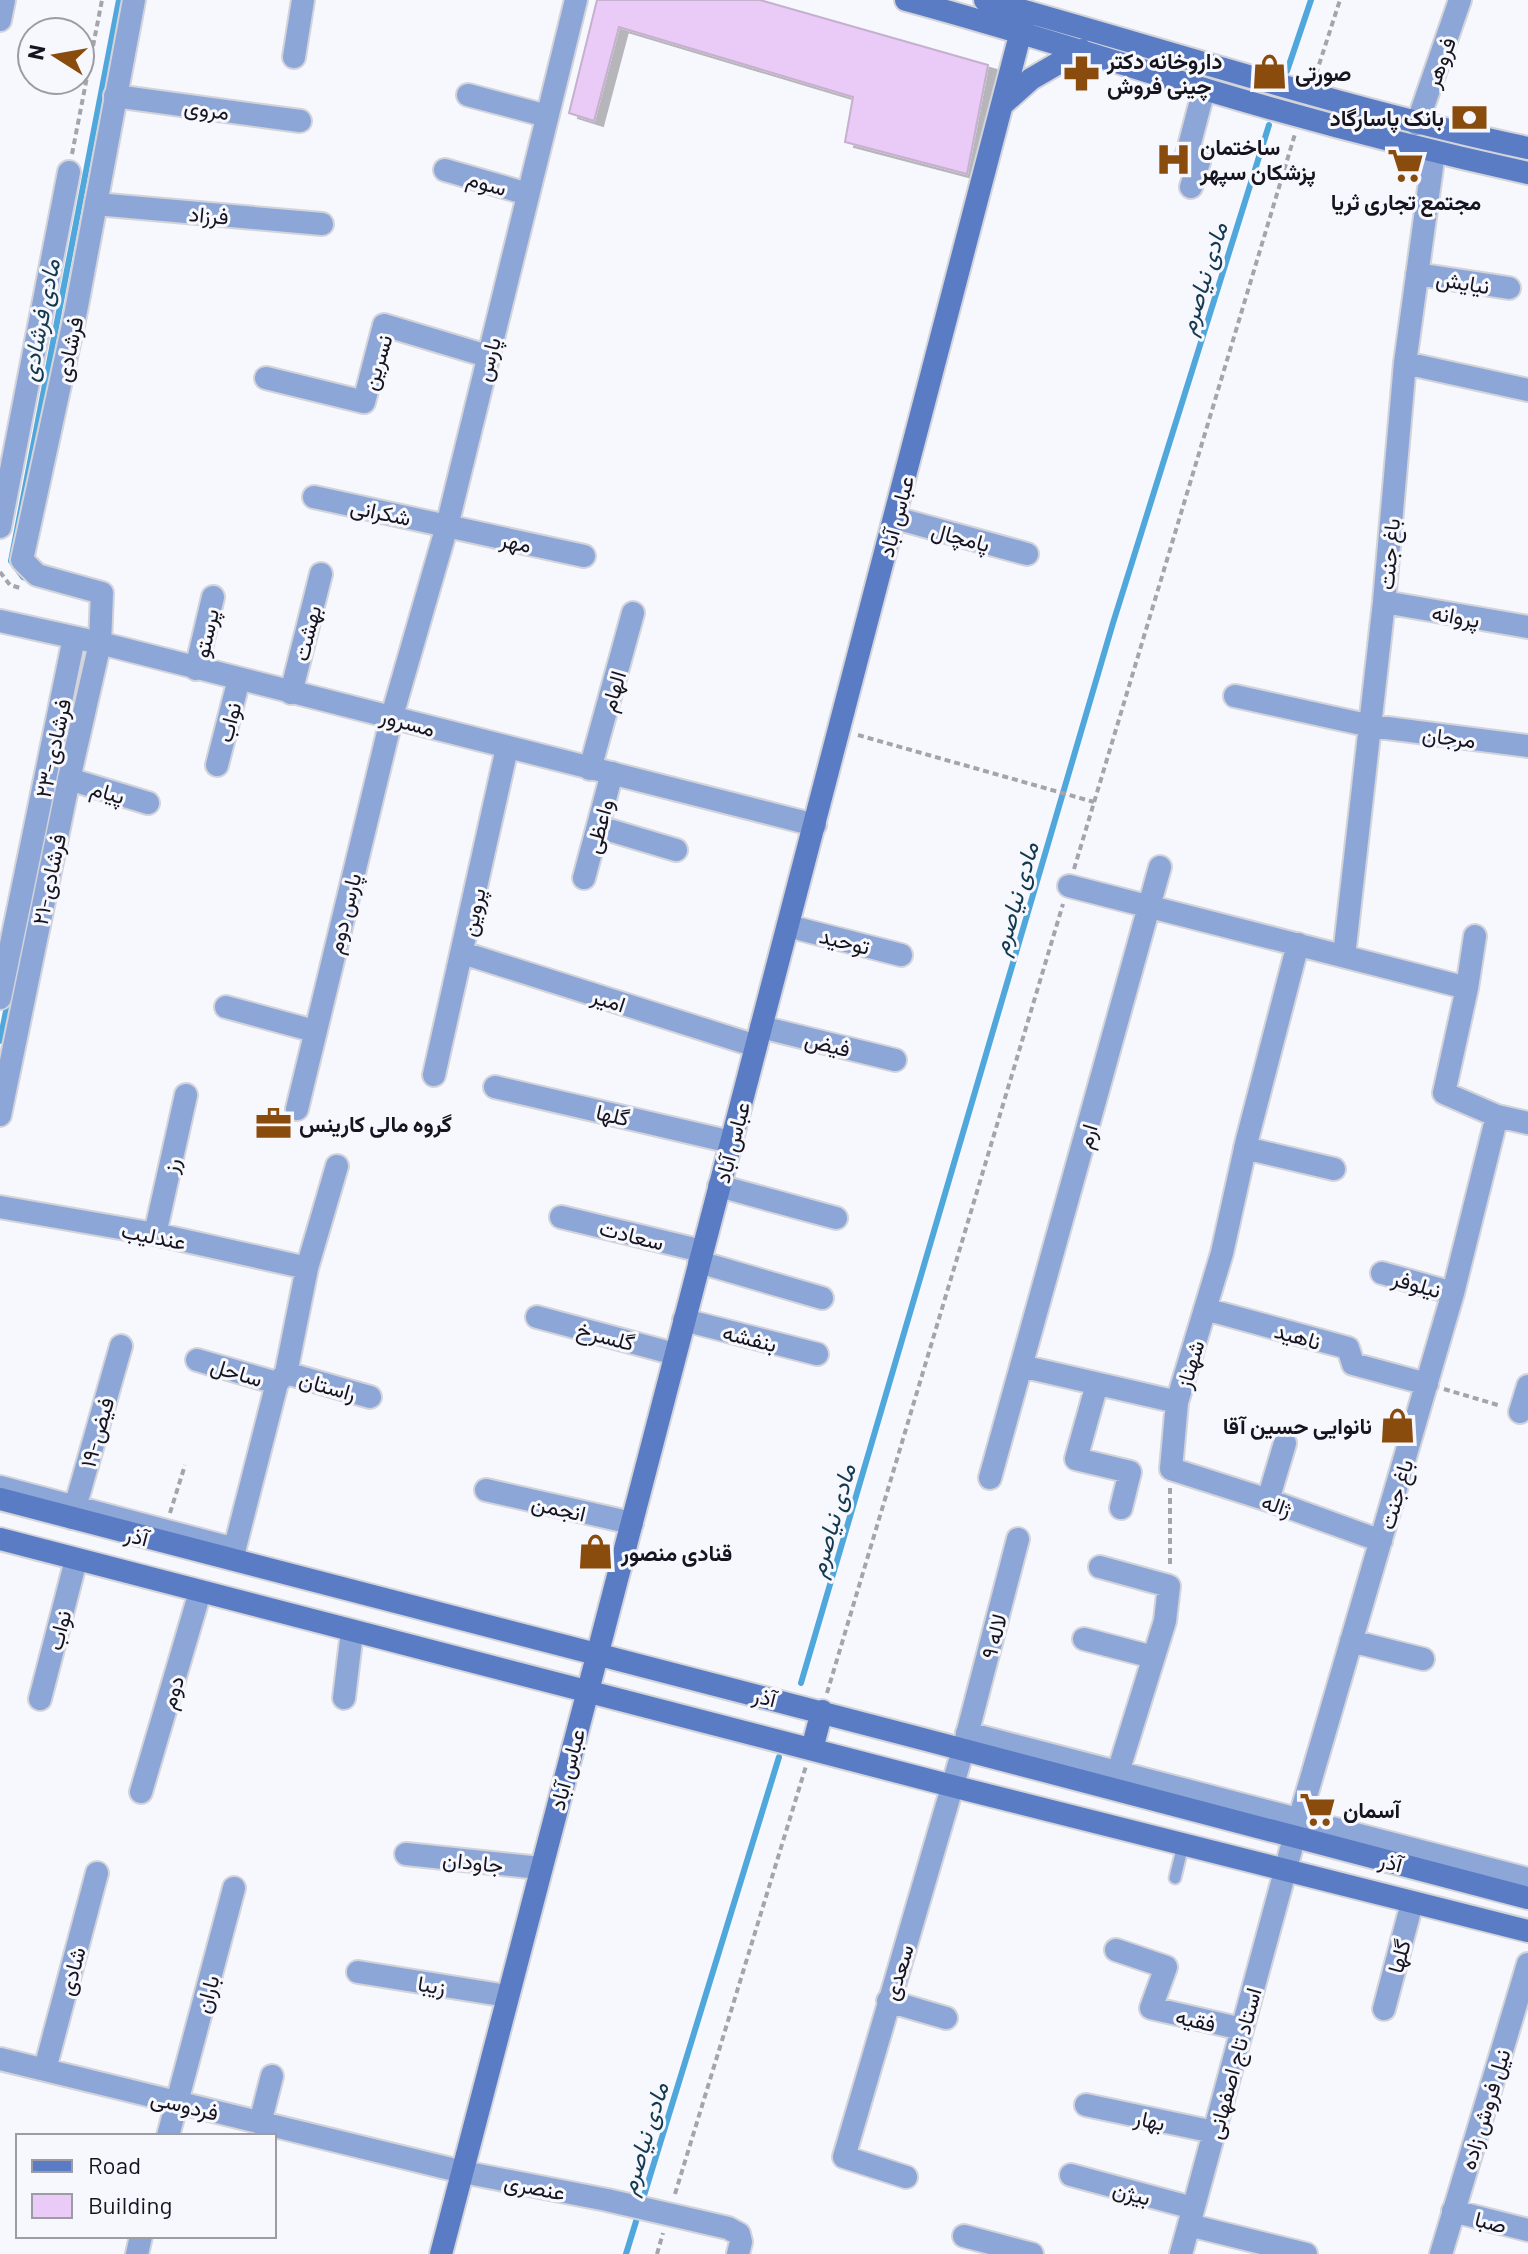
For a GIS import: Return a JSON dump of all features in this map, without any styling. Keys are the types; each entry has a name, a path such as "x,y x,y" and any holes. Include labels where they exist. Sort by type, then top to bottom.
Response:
{"main road":[{"path":"906,0 1026,14 1081,50 1204,89 1434,152 1528,173"},
{"path":"985,0 1309,95 1417,124 1528,148"},
{"name":"عباس آباد","path":"441,2254 1026,14"},
{"path":"1002,105 1031,79 1081,50"},
{"name":"آذر","path":"0,1499 73,1512 597,1654 822,1711 965,1742 1297,1828 1528,1898"},
{"name":"آذر","path":"0,1539 952,1786 1528,1931"},
{"path":"812,1749 822,1711"}],"street":[{"path":"0,20 4,0"},
{"name":"فرشادی","path":"100,643 102,593 37,575 22,560 76,311 134,0"},
{"path":"294,57 303,0"},
{"name":"پارس","path":"392,716 447,526 576,0"},
{"name":"فروهر","path":"1417,124 1460,0"},
{"path":"1191,187 1199,162 1186,158 1204,89"},
{"path":"468,95 547,116"},
{"name":"مروی","path":"115,96 300,121"},
{"name":"باغ جنت","path":"1344,956 1384,602 1405,363 1434,152"},
{"name":"سوم","path":"445,170 528,194"},
{"path":"0,527 69,172"},
{"name":"فرزاد","path":"96,204 322,224"},
{"name":"نیایش","path":"1417,274 1509,288"},
{"path":"43,305 76,311"},
{"name":"نسرین","path":"266,378 364,402 384,325 487,356"},
{"path":"1405,363 1528,390"},
{"name":"شکرانی","path":"314,497 447,526"},
{"name":"پامچال","path":"895,518 1027,554"},
{"name":"مهر","path":"447,526 584,556"},
{"name":"بهشت","path":"291,693 321,574"},
{"name":"پرستو","path":"196,669 213,597"},
{"name":"پروانه","path":"1384,602 1528,627"},
{"name":"الهام","path":"590,769 633,613"},
{"name":"مسرور","path":"0,621 392,716 815,825"},
{"name":"۲۳-فرشادی","path":"0,998 5,953 74,638"},
{"name":"۲۱-فرشادی","path":"0,1115 100,643"},
{"name":"نواب","path":"217,765 239,679"},
{"name":"مرجان","path":"1235,696 1371,726 1528,746"},
{"name":"پارس دوم","path":"297,1109 392,716"},
{"name":"پروین","path":"434,1075 507,748"},
{"name":"واعظی","path":"584,878 612,773"},
{"name":"پیام","path":"69,779 148,803"},
{"path":"599,827 676,850"},
{"name":"ارم","path":"990,1478 1160,867"},
{"path":"1069,886 1467,988"},
{"name":"توحید","path":"788,926 901,955"},
{"path":"1475,936 1444,1093 1497,1116 1528,1123"},
{"name":"شهناز","path":"1171,1469 1177,1402 1222,1253 1245,1148 1298,944"},
{"name":"امیر","path":"463,953 758,1036"},
{"path":"226,1007 314,1031"},
{"name":"فیض","path":"758,1036 895,1060"},
{"name":"گلها","path":"495,1087 731,1142"},
{"name":"رز","path":"155,1234 186,1095"},
{"name":"باغ جنت","path":"1285,1871 1453,1293 1497,1116"},
{"path":"1245,1148 1334,1169"},
{"path":"234,1554 307,1268 337,1166"},
{"path":"719,1186 836,1218"},
{"name":"عندلیب","path":"0,1207 155,1234 307,1268"},
{"name":"سعادت","path":"561,1217 700,1256 822,1298"},
{"name":"نیلوفر","path":"1382,1273 1453,1293"},
{"name":"ناهید","path":"1205,1309 1348,1348 1353,1364 1427,1384"},
{"name":"گلسرخ","path":"537,1317 675,1354"},
{"name":"بنفشه","path":"684,1320 817,1354"},
{"name":"۱۹-فیض","path":"73,1512 121,1346"},
{"name":"ساحل","path":"197,1360 281,1378"},
{"path":"1021,1366 1177,1402"},
{"name":"راستان","path":"281,1378 370,1397"},
{"path":"1097,1384 1076,1459 1130,1472 1121,1508"},
{"path":"1520,1412 1528,1386"},
{"path":"1268,1500 1285,1443"},
{"name":"ژاله","path":"1171,1469 1381,1541"},
{"name":"آذر","path":"0,1487 73,1512 164,1530 234,1554"},
{"name":"انجمن","path":"486,1490 632,1523"},
{"name":"۹ لاله","path":"952,1786 1018,1539"},
{"name":"نواب","path":"40,1699 76,1560"},
{"path":"1100,1567 1169,1586 1165,1621 1115,1781"},
{"name":"دوم","path":"141,1792 200,1592"},
{"path":"344,1698 352,1632"},
{"path":"1084,1639 1153,1657"},
{"path":"1351,1641 1423,1659"},
{"name":"سعدی","path":"906,2177 844,2157 952,1786"},
{"name":"آذر","path":"1297,1828 1528,1879"},
{"name":"جاودان","path":"406,1854 540,1868"},
{"name":"استاد تاج اصفهانی","path":"1181,2254 1285,1871"},
{"name":"شادی","path":"45,2069 97,1873"},
{"name":"باران","path":"169,2134 234,1888"},
{"name":"گلها","path":"1384,2009 1412,1903"},
{"name":"فقیه","path":"1116,1950 1166,1967 1151,2008 1242,2029"},
{"name":"نیل فروش زاده","path":"1441,2254 1528,1964"},
{"name":"زیبا","path":"358,1972 507,1996"},
{"path":"888,2001 946,2018"},
{"name":"فردوسی","path":"0,2059 463,2172"},
{"path":"260,2123 272,2076"},
{"name":"بهار","path":"1086,2105 1214,2132"},
{"name":"عنصری","path":"463,2172 607,2200 669,2216"},
{"name":"بیژن","path":"1071,2175 1191,2217"},
{"name":"صبا","path":"1453,2211 1528,2230"},
{"path":"669,2216 728,2228 739,2234 738,2254"},
{"path":"1191,2217 1306,2254"},
{"path":"964,2236 1032,2254"}],"lane":[{"path":"1175,1878 1183,1845"}],"path":[{"path":"69,172 102,0"},
{"path":"1309,95 1340,0"},
{"path":"822,1711 1300,117"},
{"path":"839,730 1094,802"},
{"path":"1427,1384 1520,1412"},
{"path":"164,1530 185,1465"},
{"path":"1169,1586 1171,1469"},
{"path":"657,2254 812,1749"}],"building":[{"path":"597,0 760,0 988,65 967,174 845,142 853,97 619,27 594,121 569,113"}],"waterway":[{"name":"مادی فرشادی","path":"30,579 23,577 11,561 119,0"},
{"name":"مادی نیاصرم","path":"1287,71 1311,0"},
{"name":"مادی نیاصرم","path":"801,1683 1113,623 1269,125"},
{"name":"مادی فرشادی","path":"0,1041 8,1001"},
{"name":"مادی نیاصرم","path":"626,2254 779,1757"}],"place":[{"name":"صورتی","path":"1269,72"},
{"name":"داروخانه دکتر چینی فروش","path":"1081,73"},
{"name":"بانک پاسارگاد","path":"1470,117"},
{"name":"ساختمان پزشکان سپهر","path":"1174,159"},
{"name":"مجتمع تجاری ثریا","path":"1406,165"},
{"name":"گروه مالی کارینس","path":"273,1123"},
{"name":"نانوایی حسین آقا","path":"1398,1425"},
{"name":"قنادی منصور","path":"595,1552"},
{"name":"آسمان","path":"1317,1809"}]}
